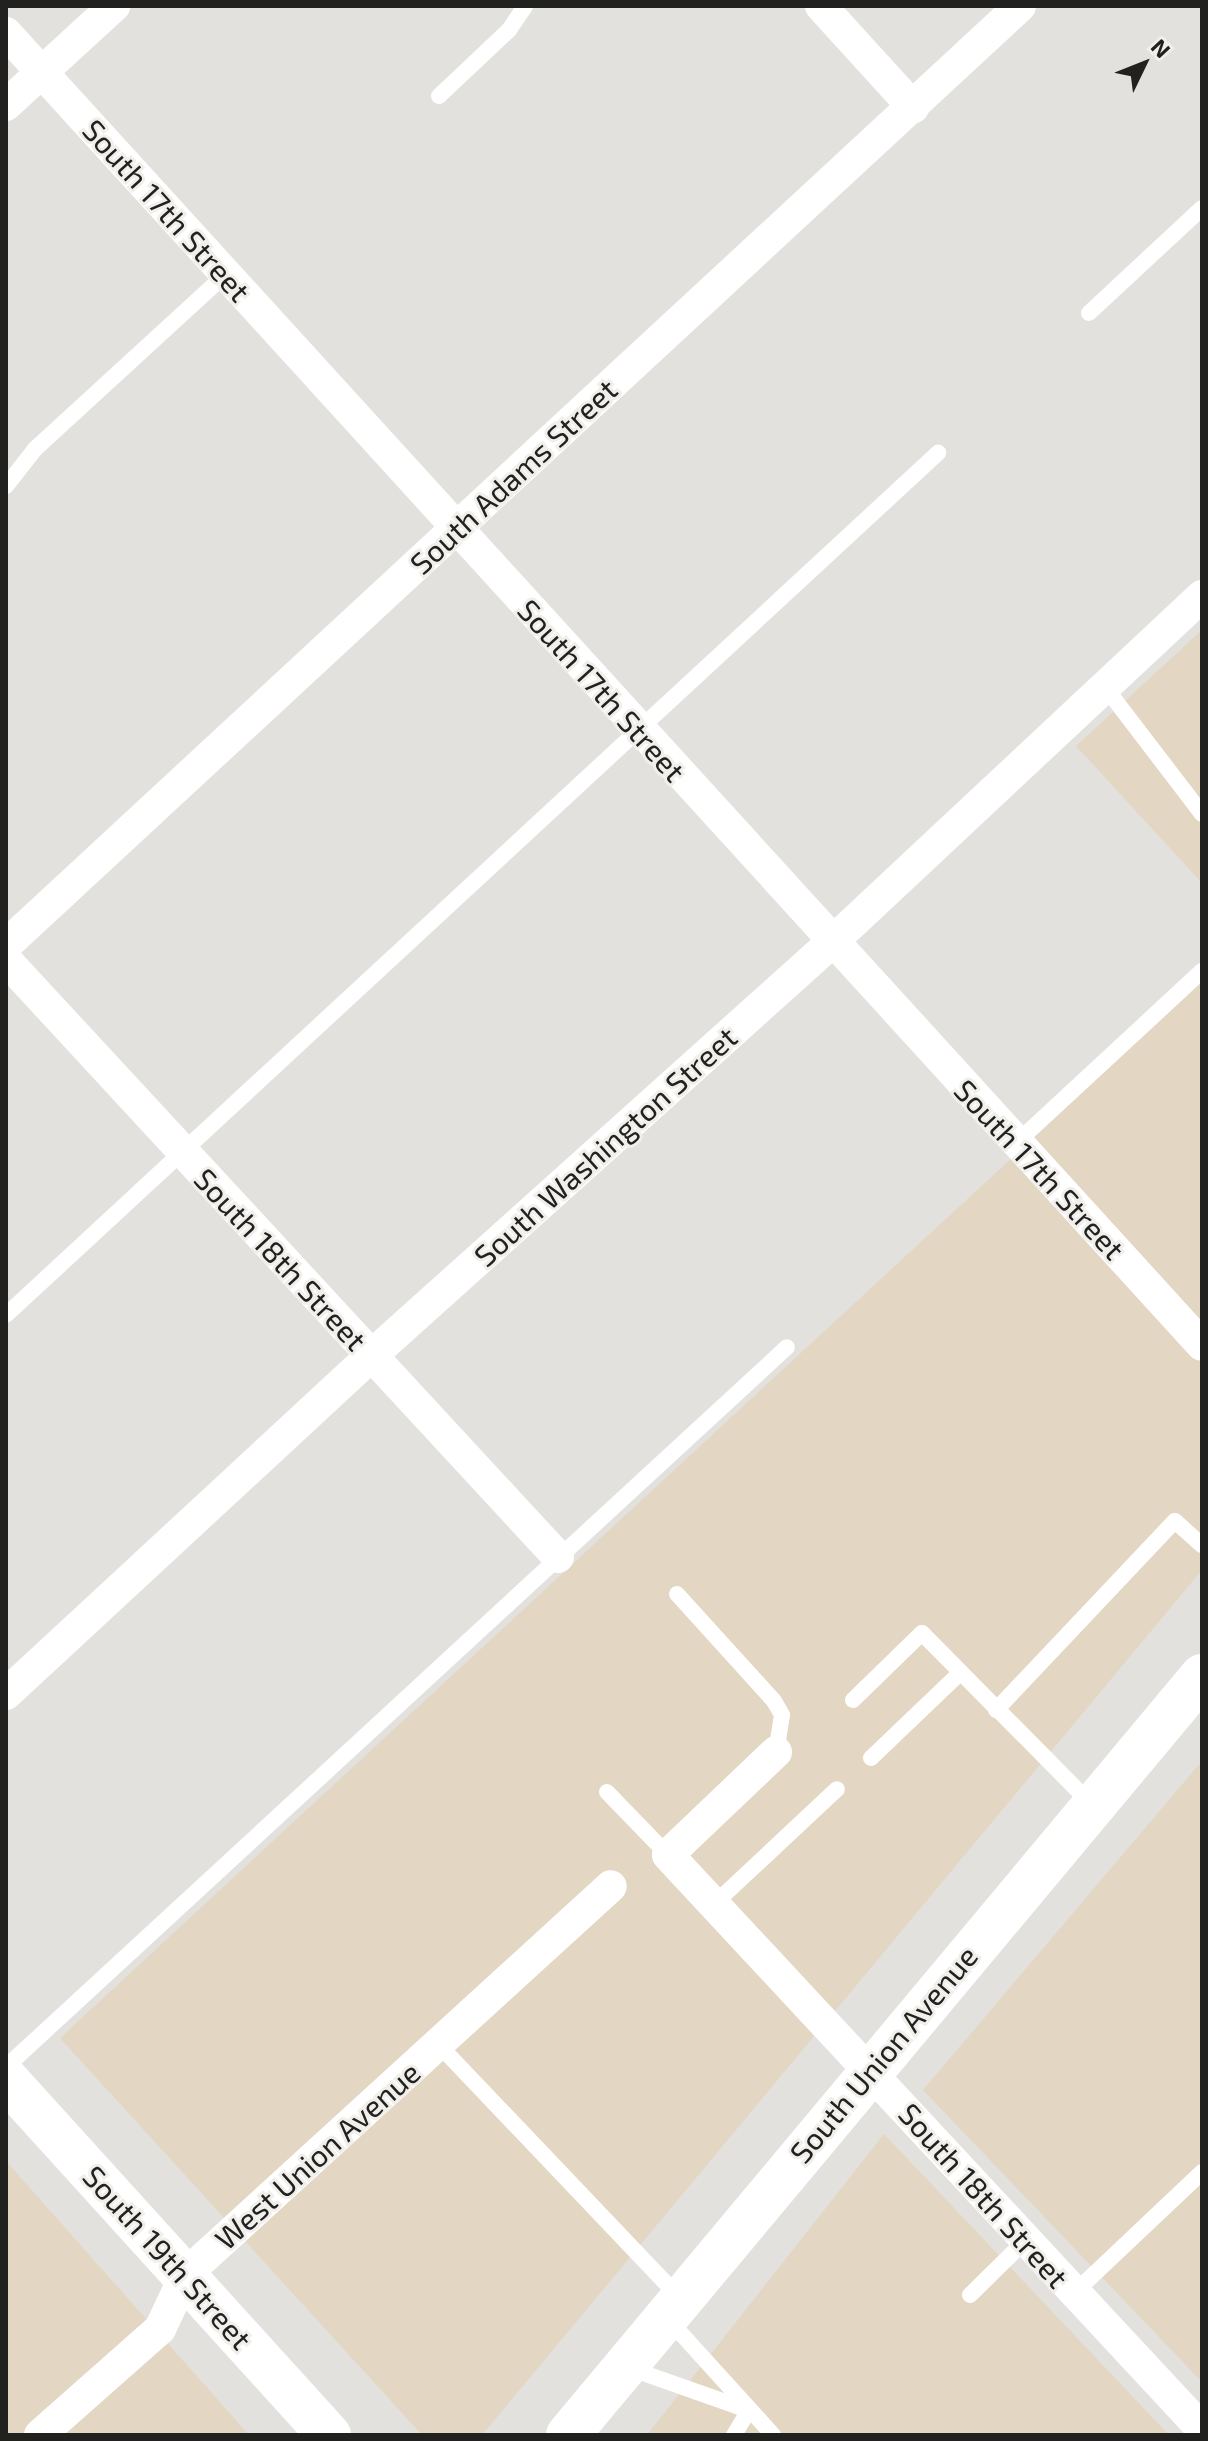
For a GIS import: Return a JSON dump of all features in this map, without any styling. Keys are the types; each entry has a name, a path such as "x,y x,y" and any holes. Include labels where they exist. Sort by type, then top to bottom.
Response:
{"main road":[{"name":"South Union Avenue","path":"568,2435 870,2069 1202,1676"},
{"name":"South 19th Street","path":"6,2079 329,2435"}],"street":[{"path":"6,105 114,6"},
{"path":"821,6 913,107"},
{"name":"South Adams Street","path":"6,945 1020,6"},
{"name":"South 17th Street","path":"6,33 831,943 1202,1345"},
{"name":"South Washington Street","path":"6,1694 371,1356 831,943 1202,596"},
{"name":"South 18th Street","path":"6,960 558,1557"},
{"path":"668,1855 776,1752"},
{"name":"South 18th Street","path":"668,1855 712,1906 870,2069 1201,2432"},
{"name":"West Union Avenue","path":"40,2435 160,2329 186,2274 611,1886"}],"lane":[{"path":"439,96 509,30 525,6"},
{"path":"1089,313 1202,208"},
{"path":"6,486 35,449 225,275"},
{"path":"6,1315 938,453"},
{"path":"1105,687 1202,814"},
{"path":"1015,1144 1202,971"},
{"path":"6,2067 525,1593 558,1557 787,1347"},
{"path":"996,1710 1175,1521 1202,1545"},
{"path":"677,1594 774,1701 782,1715 776,1752"},
{"path":"853,1700 922,1633 1093,1806"},
{"path":"871,1758 960,1673"},
{"path":"712,1906 837,1789"},
{"path":"607,1792 668,1855"},
{"path":"439,2045 673,2307 749,2410 773,2435"},
{"path":"1074,2293 1202,2172"},
{"path":"970,2295 1026,2240"},
{"path":"623,2366 749,2410"},
{"path":"734,2435 749,2410"},
{"path":"749,2410 749,2435"}],"shaded area":[{"path":"1202,630 1202,883 1076,746"},
{"path":"1202,982 1202,1570 482,2435 422,2435 60,2038"},
{"path":"1202,1761 1202,2382 923,2090"},
{"path":"884,2134 1169,2435 647,2435"},
{"path":"6,2161 249,2435 6,2435"}]}
